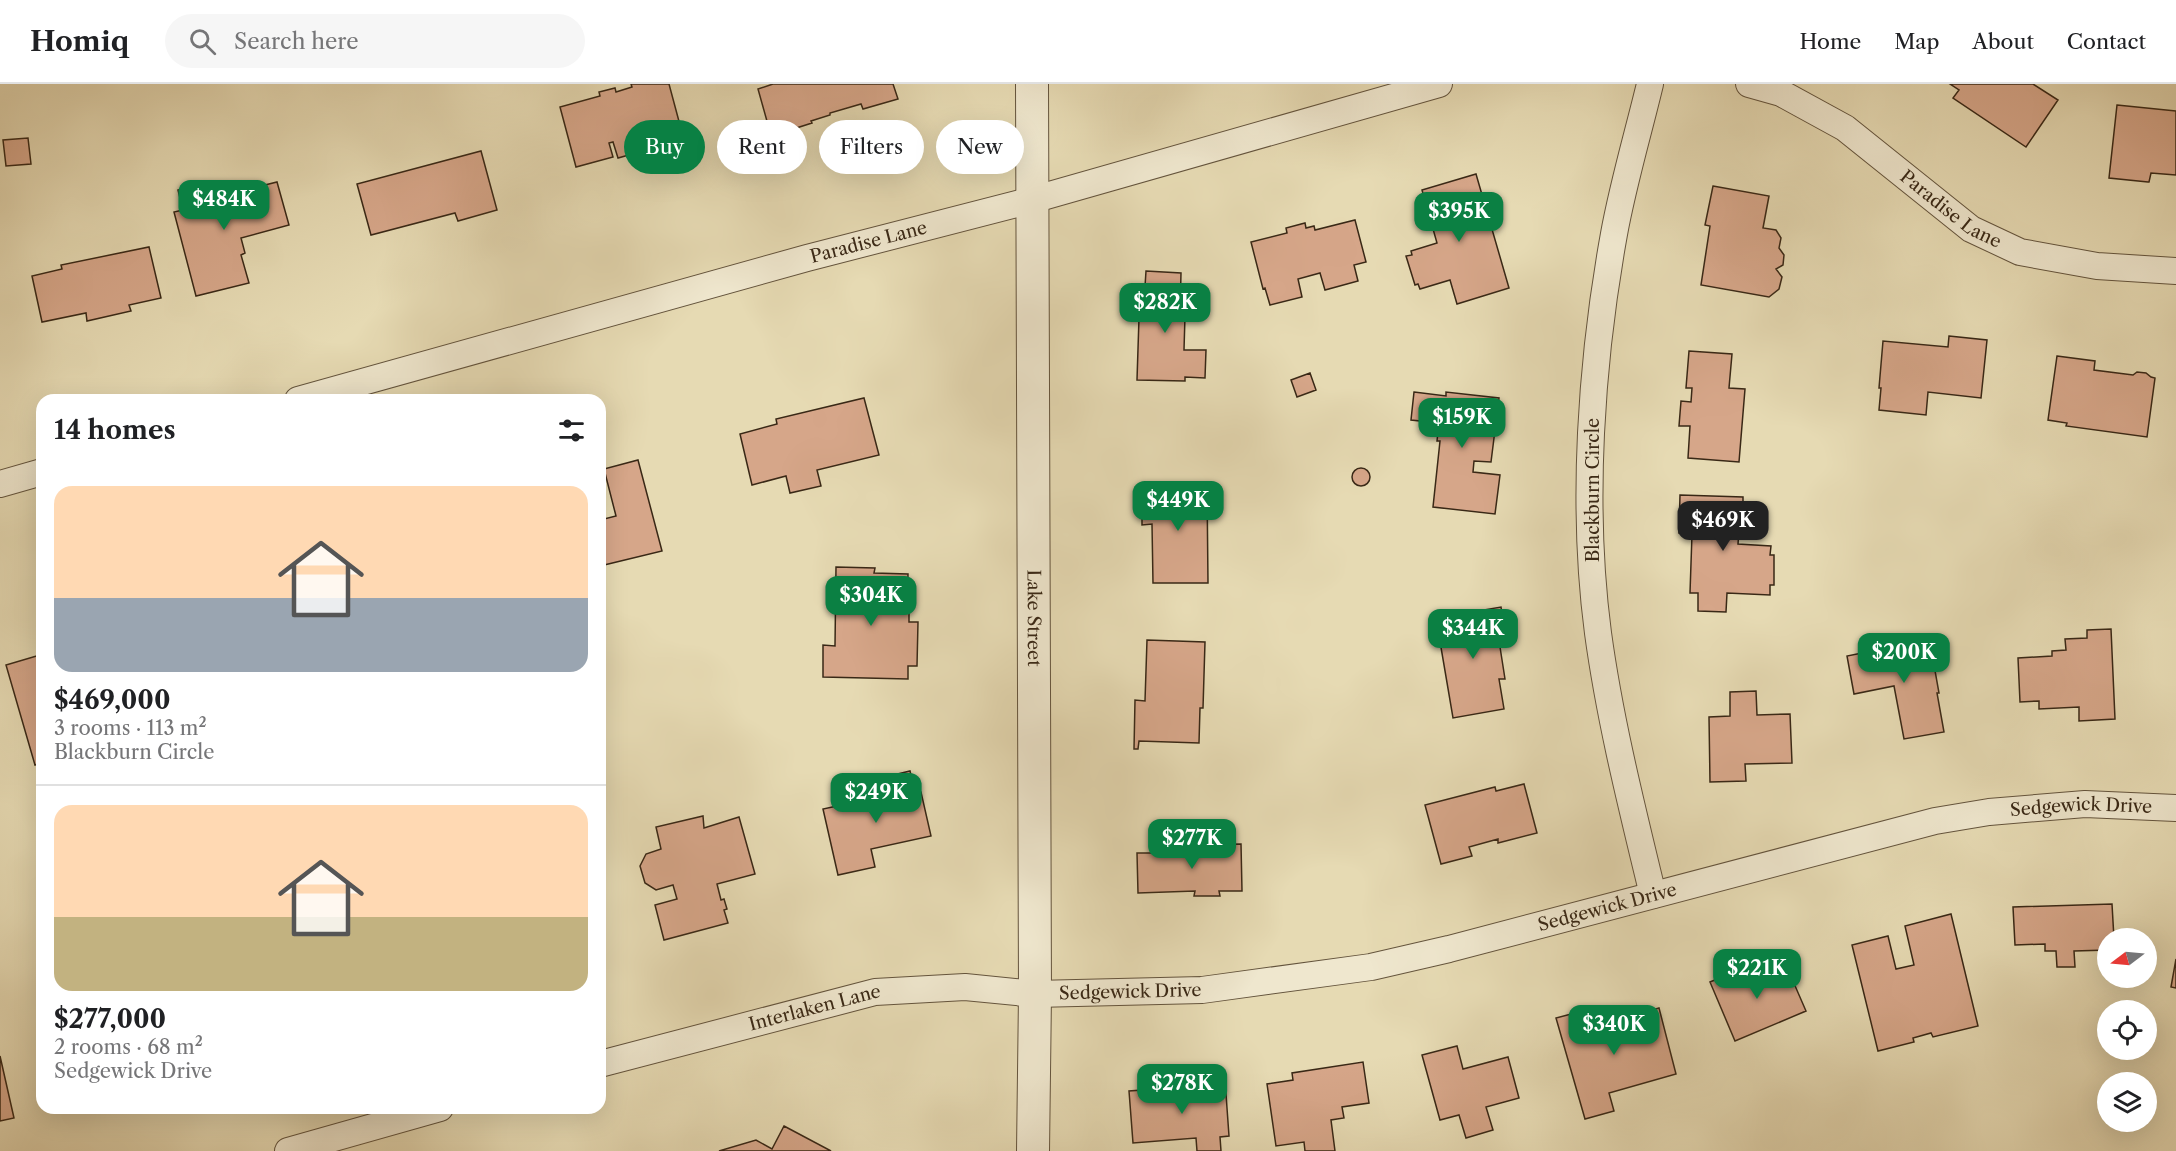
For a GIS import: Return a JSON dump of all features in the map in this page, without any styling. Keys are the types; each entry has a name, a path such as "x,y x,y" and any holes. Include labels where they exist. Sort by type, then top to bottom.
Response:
{"street":[{"name":"Lake Street","path":"1032,84 1035,994 1033,1151"},
{"name":"Paradise Lane","path":"319,394 807,258 1032,200 1439,84"},
{"name":"Blackburn Circle","path":"1650,84 1614,233 1597,349 1591,444 1591,534 1598,631 1613,729 1653,895"},
{"name":"Paradise Lane","path":"1749,84 1781,93 1845,128 1971,229 2020,252 2097,266 2176,271"},
{"path":"0,484 36,474"},
{"name":"Sedgewick Drive","path":"1035,994 1202,990 1371,967 1449,950 1935,821 1989,812 2085,804 2176,808"},
{"name":"Interlaken Lane","path":"606,1062 874,992 965,987 1035,994"},
{"path":"288,1151 419,1114"}],"building":[{"path":"631,84 669,84 679,120 624,120 624,156 618,158 613,142 609,143 613,157 576,167 560,107 600,96 599,92 615,88 616,92 632,87"},
{"path":"773,84 893,84 898,99 863,109 861,104 830,113 807,125 807,120 767,120 758,89"},
{"path":"1950,84 2033,84 2058,100 2026,147 1953,98 1959,90"},
{"path":"2117,105 2176,111 2176,175 2151,173 2149,182 2109,178"},
{"path":"28,138 31,164 6,166 3,140"},
{"path":"481,151 497,210 458,221 455,213 371,235 357,184"},
{"path":"1476,174 1509,288 1457,304 1450,280 1420,289 1418,284 1415,285 1406,256 1412,255 1411,251 1437,243 1422,190"},
{"path":"214,181 218,197 277,182 289,225 241,238 245,253 241,255 249,283 196,296 174,212 183,210 178,190"},
{"path":"1713,186 1769,196 1763,228 1776,230 1781,238 1779,248 1784,255 1783,265 1776,269 1782,277 1779,289 1769,297 1701,285 1710,226 1705,225"},
{"path":"1355,220 1366,262 1354,265 1358,281 1325,290 1320,273 1298,279 1302,297 1270,305 1265,288 1263,289 1251,242 1287,233 1286,228 1305,223 1306,228 1314,226 1315,230"},
{"path":"149,247 161,298 129,305 131,311 87,321 86,313 42,322 32,276 62,269 61,265"},
{"path":"1146,271 1181,273 1180,316 1185,316 1184,350 1206,350 1205,378 1185,377 1185,381 1137,380 1139,318 1143,318"},
{"path":"1949,336 1987,340 1981,398 1928,392 1926,415 1879,410 1883,341 1948,347"},
{"path":"1689,351 1732,354 1729,388 1745,389 1739,462 1688,458 1690,426 1679,426 1681,401 1691,402 1692,388 1686,388"},
{"path":"2057,356 2095,361 2094,370 2133,375 2137,372 2146,373 2155,378 2147,437 2066,426 2067,423 2048,420"},
{"path":"1310,373 1316,390 1297,397 1291,380"},
{"path":"1414,392 1446,396 1446,392 1499,398 1491,462 1474,461 1473,472 1500,475 1495,514 1433,507 1440,441 1437,441 1439,423 1411,420"},
{"path":"864,398 879,455 817,470 821,486 790,493 786,476 752,485 740,434 777,424 776,419"},
{"path":"638,460 662,551 606,565 606,518 616,516 606,468"},
{"path":"1361,468 1367,471 1370,477 1367,483 1361,486 1355,483 1352,477 1355,471"},
{"path":"1207,485 1208,583 1153,583 1152,524 1142,525 1142,486"},
{"path":"1680,495 1743,497 1743,530 1739,530 1738,544 1771,546 1770,555 1774,555 1774,585 1770,585 1770,595 1727,593 1726,612 1698,611 1698,593 1690,593 1692,534 1679,533"},
{"path":"836,567 875,568 874,573 908,574 909,622 918,622 917,666 908,666 908,679 823,677 823,645 835,646"},
{"path":"1501,607 1507,646 1500,647 1505,679 1499,679 1504,709 1453,718 1436,618"},
{"path":"2111,629 2115,719 2079,721 2079,707 2039,709 2039,701 2020,702 2018,658 2052,656 2052,651 2066,650 2065,639 2087,638 2087,630"},
{"path":"1929,637 1944,732 1904,739 1894,686 1854,694 1847,656 1872,651 1874,663 1892,659 1889,645"},
{"path":"1147,640 1205,642 1203,708 1200,708 1199,743 1139,741 1138,749 1134,749 1135,700 1145,701"},
{"path":"36,656 36,765 35,765 6,665"},
{"path":"1756,691 1757,715 1790,714 1792,763 1745,764 1746,781 1710,782 1709,717 1730,716 1730,692"},
{"path":"910,771 915,793 921,792 931,836 871,849 875,867 838,875 823,809 860,801 861,804 886,799 881,778"},
{"path":"1524,784 1537,833 1498,843 1498,839 1469,847 1472,856 1441,864 1425,805 1495,787 1496,791"},
{"path":"703,816 704,828 739,817 755,874 717,884 721,900 724,899 727,909 724,910 728,923 664,940 655,905 677,899 673,885 656,890 645,883 640,866 646,854 661,849 656,827"},
{"path":"1241,844 1242,891 1219,891 1220,896 1194,896 1195,891 1138,893 1137,853 1169,853 1169,845"},
{"path":"2112,904 2113,928 2097,928 2097,950 2074,951 2075,967 2057,967 2056,951 2045,951 2045,944 2015,945 2013,907"},
{"path":"1951,914 1978,1026 1933,1037 1931,1033 1913,1038 1914,1042 1878,1051 1852,945 1888,936 1896,969 1914,965 1905,926"},
{"path":"2176,959 2176,988 2171,987"},
{"path":"1786,965 1806,1011 1735,1041 1710,982 1744,968 1750,980"},
{"path":"1594,1008 1604,1040 1621,1035 1616,1021 1659,1008 1676,1074 1609,1093 1614,1111 1585,1119 1556,1018"},
{"path":"1457,1046 1463,1069 1508,1057 1519,1098 1486,1107 1493,1130 1466,1138 1459,1115 1440,1120 1422,1055"},
{"path":"0,1056 14,1118 0,1121"},
{"path":"1363,1062 1369,1103 1342,1107 1344,1118 1331,1120 1335,1151 1305,1151 1304,1142 1276,1146 1267,1084 1293,1080 1292,1073"},
{"path":"1225,1080 1229,1136 1220,1137 1221,1151 1197,1151 1196,1138 1133,1143 1129,1091 1198,1086 1198,1082"},
{"path":"784,1126 831,1151 719,1151 756,1140 772,1149"}]}
